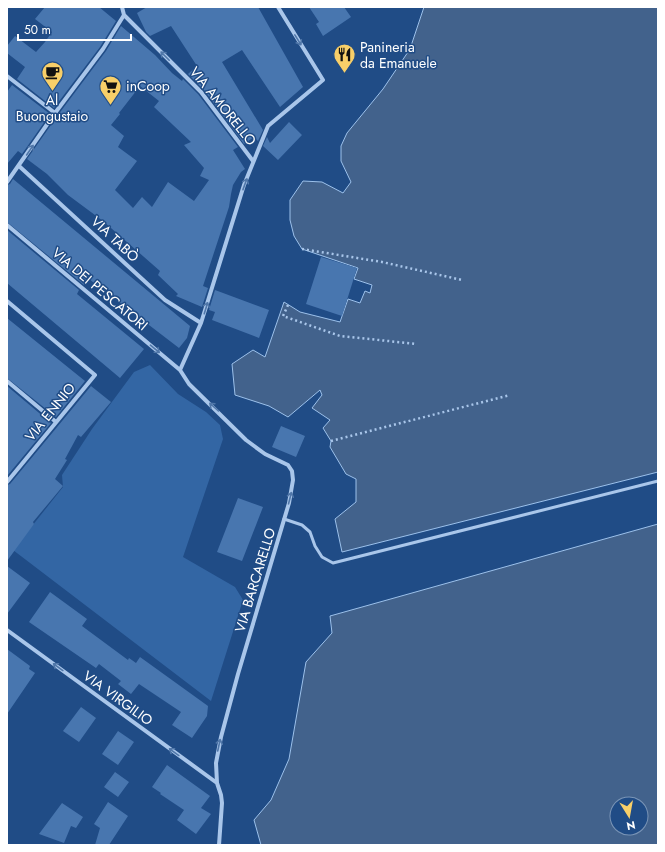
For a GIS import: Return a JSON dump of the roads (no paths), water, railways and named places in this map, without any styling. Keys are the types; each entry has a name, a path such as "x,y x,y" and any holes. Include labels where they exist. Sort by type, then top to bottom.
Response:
{"street":[{"path":"7,182 55,113 103,49 124,15 122,7"},
{"path":"180,370 201,323 253,161 268,126 323,80 278,7"},
{"name":"VIA AMORELLO","path":"124,15 201,92 253,161"},
{"path":"7,76 55,113"},
{"name":"VIA TABÒ","path":"19,166 165,300 201,323"},
{"name":"VIA DEI PESCATORI","path":"7,225 180,370"},
{"name":"VIA ENNIO","path":"7,301 95,375 7,482"},
{"name":"VIA BARCARELLO","path":"180,370 189,384 246,440 265,454 288,465 292,471 293,480 284,519 244,652 221,737 216,763 217,783 222,803 219,845"},
{"path":"7,381 56,422"},
{"name":"VIA VIRGILIO","path":"7,630 217,783"}],"lane":[{"path":"284,519 302,525 310,532 315,546 322,557 333,563 658,481"}],"place":[{"name":"Panineria da Emanuele","path":"345,74"},
{"name":"Al Buongustaio","path":"52,92"},
{"name":"inCoop","path":"111,106"}]}
